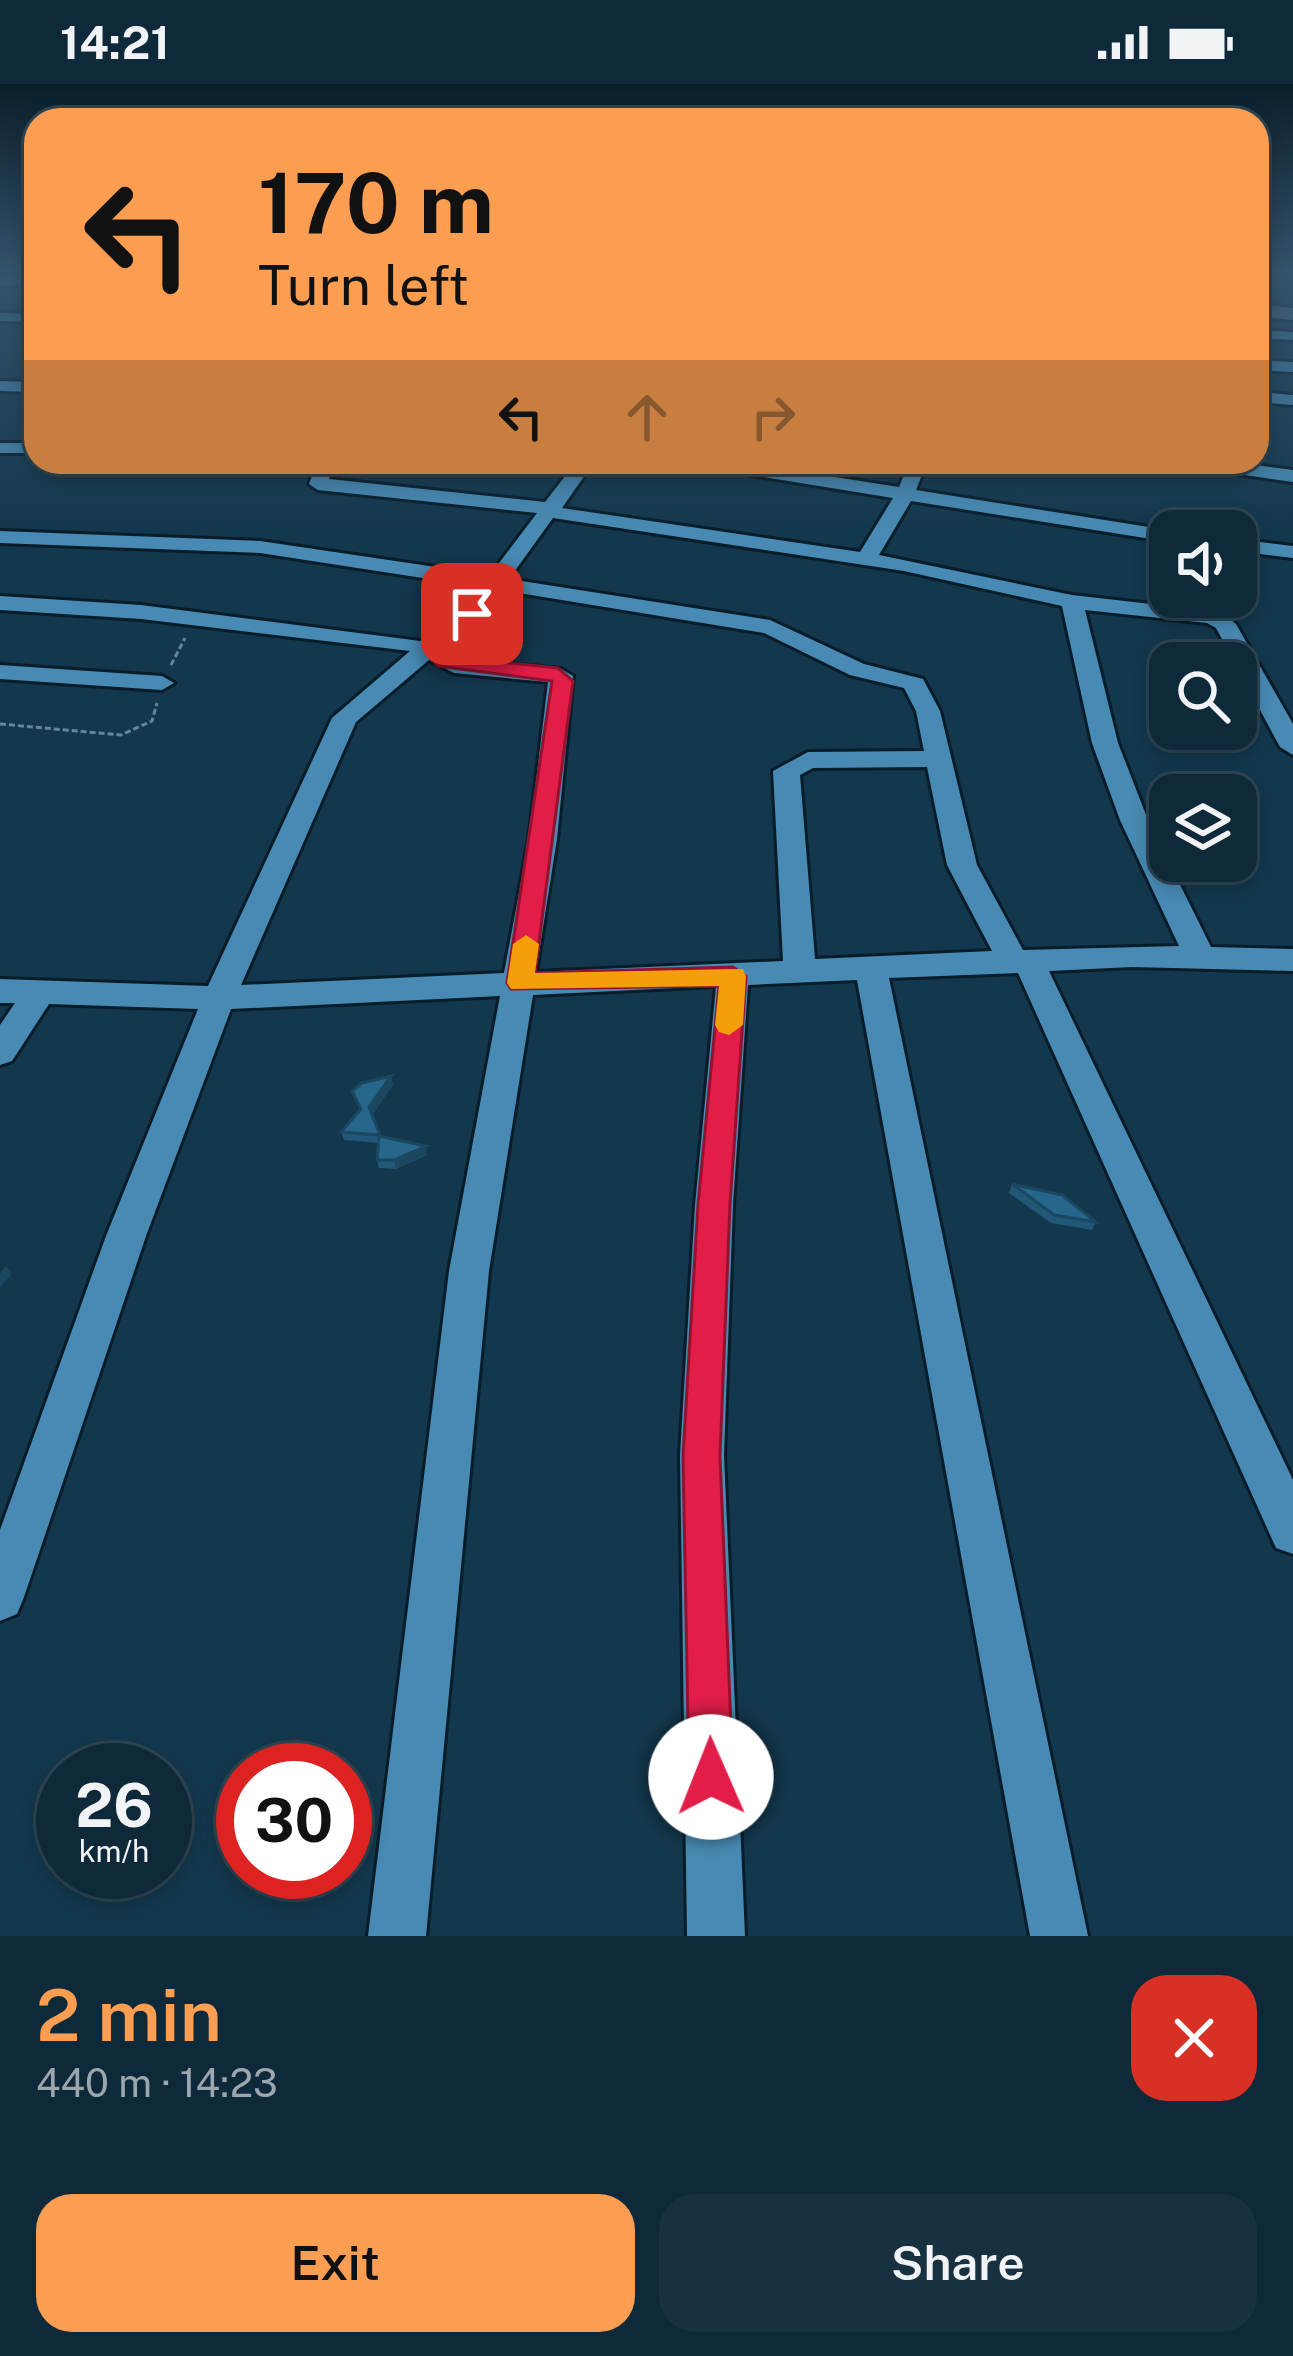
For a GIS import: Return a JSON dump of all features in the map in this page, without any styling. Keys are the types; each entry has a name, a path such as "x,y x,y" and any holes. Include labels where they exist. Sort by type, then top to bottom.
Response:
{"street":[{"path":"318,474 318,484 552,510 867,558 1072,602 1221,620 1293,747"},
{"path":"0,1597 126,1236 219,998 345,718 432,651 449,645 577,474"},
{"path":"775,474 1149,533"},
{"path":"867,558 889,518 908,496 914,474"},
{"path":"0,537 260,547 770,627 858,670 914,684 928,711 962,865 982,909 1022,962 1293,1531"},
{"path":"1257,548 1293,552"},
{"path":"1072,602 1105,743 1134,820 1199,955"},
{"path":"0,603 199,618 432,651 454,666 558,674 562,681 520,983 469,1271 398,1936"},
{"path":"0,672 162,683"},
{"path":"800,973 786,771 808,760 938,759"},
{"path":"0,991 219,998 1199,955 1290,968"},
{"path":"871,970 1059,1936"},
{"path":"716,1936 702,1456 714,1204 733,976"},
{"path":"0,1052 40,992"}],"path":[{"path":"0,724 121,735 152,722 162,683 199,618"}],"building":[{"path":"391,1076 369,1107 380,1135 341,1132 361,1109 352,1091 362,1083"},
{"path":"379,1136 426,1146 394,1160 377,1160"},
{"path":"1012,1184 1062,1195 1096,1222 1054,1215"}],"slow traffic":[{"path":"526,944 520,983 733,976 729,1025"}],"route":[{"path":"472,614 449,645 436,654 445,662 464,668 558,674 563,688 520,983 733,976 714,1204 702,1456 711,1777"}]}
